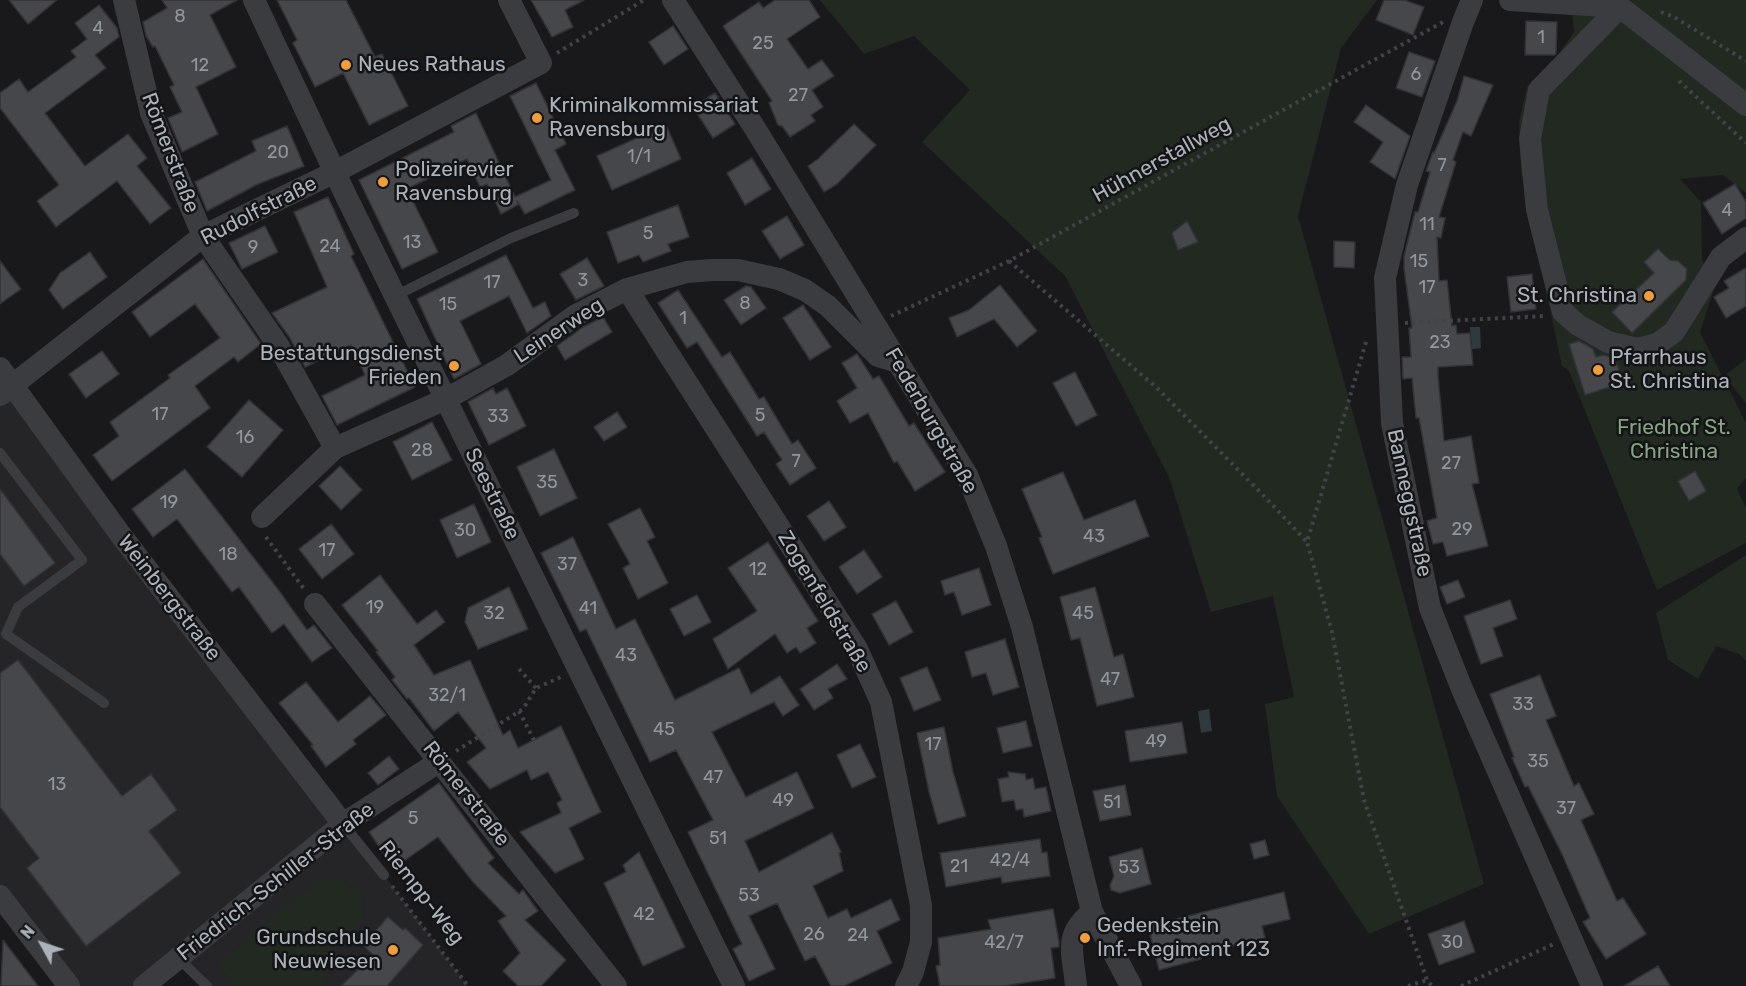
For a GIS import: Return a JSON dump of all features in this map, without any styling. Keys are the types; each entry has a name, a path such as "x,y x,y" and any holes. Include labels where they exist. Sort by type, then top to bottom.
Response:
{"street":[{"name":"Römerstraße","path":"124,0 150,113 203,236 279,345 335,448"},
{"name":"Seestraße","path":"254,0 395,296 734,986"},
{"path":"509,0 541,63"},
{"name":"Federburgstraße","path":"673,0 756,130 967,475 996,546 1022,627 1092,912 1131,986"},
{"name":"Banneggstraße","path":"1472,0 1462,22 1407,185 1385,278 1378,328 1392,423 1430,608 1462,689 1592,986"},
{"path":"1510,0 1620,7 1746,105"},
{"path":"1620,7 1539,90 1530,139 1537,210 1563,312 1578,325 1608,342 1638,349 1657,344 1674,332 1721,257 1746,238"},
{"name":"Rudolfstraße","path":"4,383 203,236 335,172 541,63"},
{"name":"Leinerweg","path":"446,399 507,365 576,315 627,289 687,272 712,270 738,270 763,275 805,290 828,306 878,356 900,363"},
{"name":"Zogenfeldstraße","path":"627,289 857,649 881,702 921,905 921,942 914,972 906,986"},
{"name":"Weinbergstraße","path":"4,383 343,824"},
{"path":"262,517 335,448 446,399"},
{"name":"Römerstraße","path":"315,604 616,986"},
{"name":"Friedrich-Schiller-Straße","path":"144,986 343,824 440,762"},
{"path":"0,896 69,986"},
{"path":"1077,986 1072,939 1079,922 1092,912"}],"lane":[{"path":"395,296 511,238 574,213"},
{"path":"0,453 82,560 18,607 6,634 104,703"},
{"name":"Riempp-Weg","path":"343,824 384,874"},
{"path":"179,959 207,986"}],"path":[{"path":"541,63 644,0"},
{"path":"1653,9 1674,17 1746,61"},
{"name":"Hühnerstallweg","path":"875,326 889,316 1009,261 1442,22 1462,22"},
{"path":"1009,261 1157,388 1307,542 1332,632 1364,800 1427,980 1432,986"},
{"path":"1307,542 1378,328 1536,318 1563,312"},
{"path":"262,517 259,527 315,604"},
{"path":"440,762 519,711 536,688 564,676 577,666"},
{"path":"519,669 536,688"},
{"path":"519,711 534,740"},
{"name":"Riempp-Weg","path":"384,874 468,986"},
{"path":"1461,986 1569,937"},
{"path":"1408,986 1427,980"}],"shaded area":[{"path":"1470,327 1480,327 1481,348 1472,349"},
{"path":"14,385 468,986 207,986 179,959 144,986 69,986 0,896 0,395"},
{"path":"1209,709 1212,731 1201,733 1198,711"}],"green space":[{"path":"820,0 1377,0 1341,48 1298,216 1484,884 1369,934 1277,796 1265,704 1294,697 1273,596 1211,612 1169,477 1065,276 922,142 970,90 914,36 864,54"},
{"name":"Friedhof St. Christina","path":"1571,0 1746,0 1746,193 1723,175 1680,179 1701,202 1702,260 1715,286 1700,332 1746,423 1746,478 1737,489 1746,508 1746,543 1657,590 1569,371 1562,366 1521,172 1519,122 1527,87 1558,55 1574,32"},
{"path":"1746,359 1746,403 1724,376"},
{"path":"1746,555 1746,661 1739,654 1716,646 1698,679 1668,660 1656,613"},
{"path":"339,879 362,894 362,920 328,951 323,986 237,986 218,965 318,880"}],"building":[{"path":"9,0 57,0 28,24"},
{"path":"162,0 237,0 210,15 236,67 196,87 218,134 182,152 168,118 182,112 170,87 174,85 155,46 153,47 146,36 143,22 167,8"},
{"name":"Neues Rathaus","path":"277,0 346,0 375,57 382,54 408,106 369,125 343,73 315,87 293,43 297,40"},
{"path":"531,0 584,0 565,10 573,27 552,37"},
{"path":"775,0 809,0 820,17 787,39 808,69 822,60 834,76 812,90 823,107 811,115 815,121 790,137 782,126 778,125 769,103 772,101 723,26 759,2 763,8"},
{"path":"1384,0 1404,0 1424,7 1413,35 1376,20"},
{"path":"99,5 117,28 119,37 95,55 106,68 45,113 85,166 128,134 147,158 137,166 171,208 150,224 117,181 56,227 37,201 59,185 0,108 0,93 19,79 28,92 76,57 71,51 87,39 75,23"},
{"path":"1526,21 1557,22 1556,54 1525,55"},
{"path":"673,26 688,49 664,65 649,42"},
{"path":"1409,52 1435,61 1422,97 1396,88"},
{"path":"1464,76 1493,85 1471,136 1463,132 1453,160 1456,162 1439,217 1445,218 1441,238 1437,237 1439,281 1447,280 1452,326 1456,325 1457,334 1470,333 1473,365 1438,367 1438,376 1444,441 1471,436 1479,483 1472,484 1488,546 1447,556 1443,542 1433,544 1427,521 1437,518 1419,418 1416,418 1412,378 1403,379 1402,357 1411,357 1409,328 1412,328 1404,256 1415,212 1418,212 1430,172 1426,171 1457,101"},
{"path":"536,83 566,144 555,150 575,190 525,214 519,204 501,214 487,184 480,187 467,159 407,189 438,252 402,269 359,180 454,132 451,126 476,113 515,197 551,180 510,96"},
{"path":"715,93 735,124 713,138 693,107"},
{"path":"1366,105 1410,136 1395,179 1370,162 1383,142 1354,122"},
{"path":"854,124 876,145 837,184 824,192 808,166"},
{"path":"666,125 681,159 612,190 597,156"},
{"path":"287,126 304,166 258,184 207,211 195,182 256,151 252,141"},
{"path":"752,158 771,189 745,205 727,173"},
{"path":"1735,184 1746,202 1746,218 1722,234 1703,203"},
{"path":"328,197 354,254 351,256 415,387 337,425 322,396 365,375 351,345 305,367 290,338 272,313 327,287 294,212"},
{"path":"678,205 689,237 668,244 671,251 643,262 639,255 618,263 607,232"},
{"path":"787,216 804,245 780,259 762,231"},
{"path":"1187,221 1198,242 1178,250 1172,233"},
{"path":"265,226 278,252 242,269 229,243"},
{"path":"1334,241 1355,242 1354,268 1334,267"},
{"name":"St. Christina","path":"1658,249 1670,260 1678,261 1687,269 1686,280 1632,333 1612,312 1654,273 1644,262"},
{"path":"90,252 107,277 63,309 49,290 60,273"},
{"path":"506,255 533,308 545,302 551,316 527,333 509,296 460,321 481,364 454,379 417,299"},
{"path":"587,258 604,286 576,300 560,274"},
{"path":"203,259 261,344 238,362 234,357 195,386 210,408 112,481 93,455 119,436 110,422 170,378 168,375 220,338 195,304 150,337 132,312"},
{"path":"0,261 21,289 0,304"},
{"path":"1746,268 1746,306 1726,318 1714,297 1729,288 1724,281"},
{"path":"1532,274 1536,309 1511,312 1507,277"},
{"path":"1000,285 1037,331 1017,347 994,319 957,337 949,318 969,310"},
{"path":"746,286 751,287 766,308 741,325 724,300"},
{"path":"678,290 722,357 730,352 759,399 764,397 792,444 798,440 816,468 790,485 776,464 782,460 764,432 757,436 697,342 687,348 658,303"},
{"path":"803,305 831,347 810,360 783,318"},
{"path":"603,317 612,332 565,360 557,346 583,327"},
{"name":"Pfarrhaus St. Christina","path":"1579,341 1593,349 1596,357 1603,355 1615,358 1623,383 1585,395 1569,344"},
{"path":"102,351 119,374 86,398 69,374"},
{"path":"857,354 873,379 879,376 909,426 914,423 945,472 915,491 897,461 894,463 868,413 850,423 837,401 857,388 842,363"},
{"path":"1075,372 1097,415 1076,426 1053,383"},
{"path":"493,388 496,394 507,388 526,426 489,445 468,402"},
{"path":"249,400 283,430 242,477 207,447"},
{"path":"617,412 627,427 604,441 594,427"},
{"path":"432,422 452,460 412,480 393,442"},
{"path":"554,449 577,498 540,516 517,467"},
{"path":"340,466 362,490 341,510 319,486"},
{"path":"185,469 307,630 314,625 332,648 312,662 284,624 272,633 239,587 232,592 177,519 153,537 132,509"},
{"path":"1695,471 1706,491 1689,501 1678,481"},
{"path":"1063,472 1084,520 1135,500 1149,536 1053,574 1039,538 1042,537 1022,489"},
{"path":"0,489 55,563 24,586 0,554"},
{"path":"829,501 846,527 824,541 807,516"},
{"path":"474,504 491,542 457,558 440,520"},
{"path":"640,508 655,537 647,541 668,583 638,599 623,568 630,564 608,524"},
{"path":"331,524 354,554 322,579 299,549"},
{"path":"573,537 616,629 635,619 675,700 739,668 751,694 780,676 799,705 783,716 774,702 712,732 746,797 797,772 814,808 745,841 759,872 832,833 841,852 839,853 843,871 813,886 828,918 847,909 851,918 891,899 900,920 877,931 892,963 844,986 831,986 815,956 805,961 777,903 749,916 775,969 749,981 733,949 742,944 688,832 713,820 676,750 650,762 586,629 580,632 541,553"},
{"path":"768,542 818,621 807,628 816,643 800,653 796,647 787,653 775,634 728,669 713,639 757,611 728,568"},
{"path":"864,550 882,577 857,594 839,567"},
{"path":"979,568 991,605 962,615 954,592 945,595 941,581"},
{"path":"380,575 417,624 436,610 445,622 414,645 434,675 470,660 503,735 510,730 518,748 561,726 601,812 569,828 584,859 555,873 520,832 561,813 557,803 562,800 548,772 531,780 527,770 490,789 467,762 486,748 458,712 434,731 392,680 395,677 376,652 378,651 342,605"},
{"path":"1458,580 1465,597 1447,604 1440,587"},
{"path":"509,587 528,629 478,649 465,622 468,608"},
{"path":"1095,587 1114,657 1123,654 1134,697 1097,706 1080,638 1071,640 1060,597"},
{"path":"697,595 711,622 684,636 670,609"},
{"path":"1510,600 1517,619 1493,628 1503,656 1481,664 1464,616"},
{"path":"896,601 913,632 889,645 872,614"},
{"path":"1005,639 1019,687 993,695 986,673 972,677 965,652"},
{"path":"18,660 122,796 151,774 177,810 149,831 181,873 86,946 27,868 39,858 0,807 0,673"},
{"path":"837,664 847,679 828,689 833,698 814,710 800,689"},
{"path":"927,667 941,700 914,711 900,678"},
{"path":"1540,675 1556,716 1546,720 1574,786 1579,783 1594,814 1581,820 1617,901 1623,898 1646,934 1606,959 1583,922 1590,918 1562,854 1528,786 1525,787 1512,758 1514,757 1490,694"},
{"path":"306,682 338,722 370,696 386,715 353,740 356,744 326,767 311,746 313,745 279,703"},
{"path":"1026,721 1032,746 1003,753 997,728"},
{"path":"1182,722 1187,753 1130,762 1125,731"},
{"path":"944,727 953,772 966,816 938,824 917,733"},
{"path":"860,744 876,777 852,788 837,755"},
{"path":"389,756 399,769 378,785 368,773"},
{"path":"1008,772 1025,774 1026,780 1033,778 1035,789 1046,787 1051,811 1024,817 1023,809 1016,810 1014,800 1002,802 998,779 1009,777"},
{"path":"439,783 494,858 488,863 519,894 523,890 538,911 525,920 566,960 541,986 518,986 503,971 520,953 498,921 506,916 472,881 438,837 394,868 369,832"},
{"path":"1125,785 1131,815 1100,821 1093,791"},
{"path":"1040,839 1042,853 1047,852 1050,876 1002,883 1001,877 946,887 940,853"},
{"path":"1265,840 1269,855 1254,859 1250,844"},
{"path":"1142,848 1151,884 1120,893 1111,890 1110,885 1114,876 1109,857"},
{"path":"639,852 685,947 643,966 604,883 626,872 623,865"},
{"path":"1284,892 1290,919 1262,926 1265,938 1199,954 1201,959 1159,970 1148,926"},
{"path":"1053,909 1059,942 1059,947 1051,948 1055,978 1004,986 940,986 936,966 940,965 938,938 991,929 988,920"},
{"name":"Grundschule Neuwiesen","path":"388,917 403,930 405,928 423,945 387,986 341,986 373,955 363,945"},
{"path":"1464,921 1475,952 1439,965 1428,934"},
{"path":"3,940 38,986 1,986"},
{"path":"1658,966 1670,986 1624,986"}],"place":[{"name":"Neues Rathaus","path":"346,65"},
{"name":"Kriminalkommissariat Ravensburg","path":"537,118"},
{"name":"Polizeirevier Ravensburg","path":"383,182"},
{"name":"St. Christina","path":"1649,296"},
{"name":"Bestattungsdienst Frieden","path":"454,366"},
{"name":"Pfarrhaus St. Christina","path":"1598,370"},
{"name":"Gedenkstein Inf.-Regiment 123","path":"1085,938"},
{"name":"Grundschule Neuwiesen","path":"393,950"}]}
